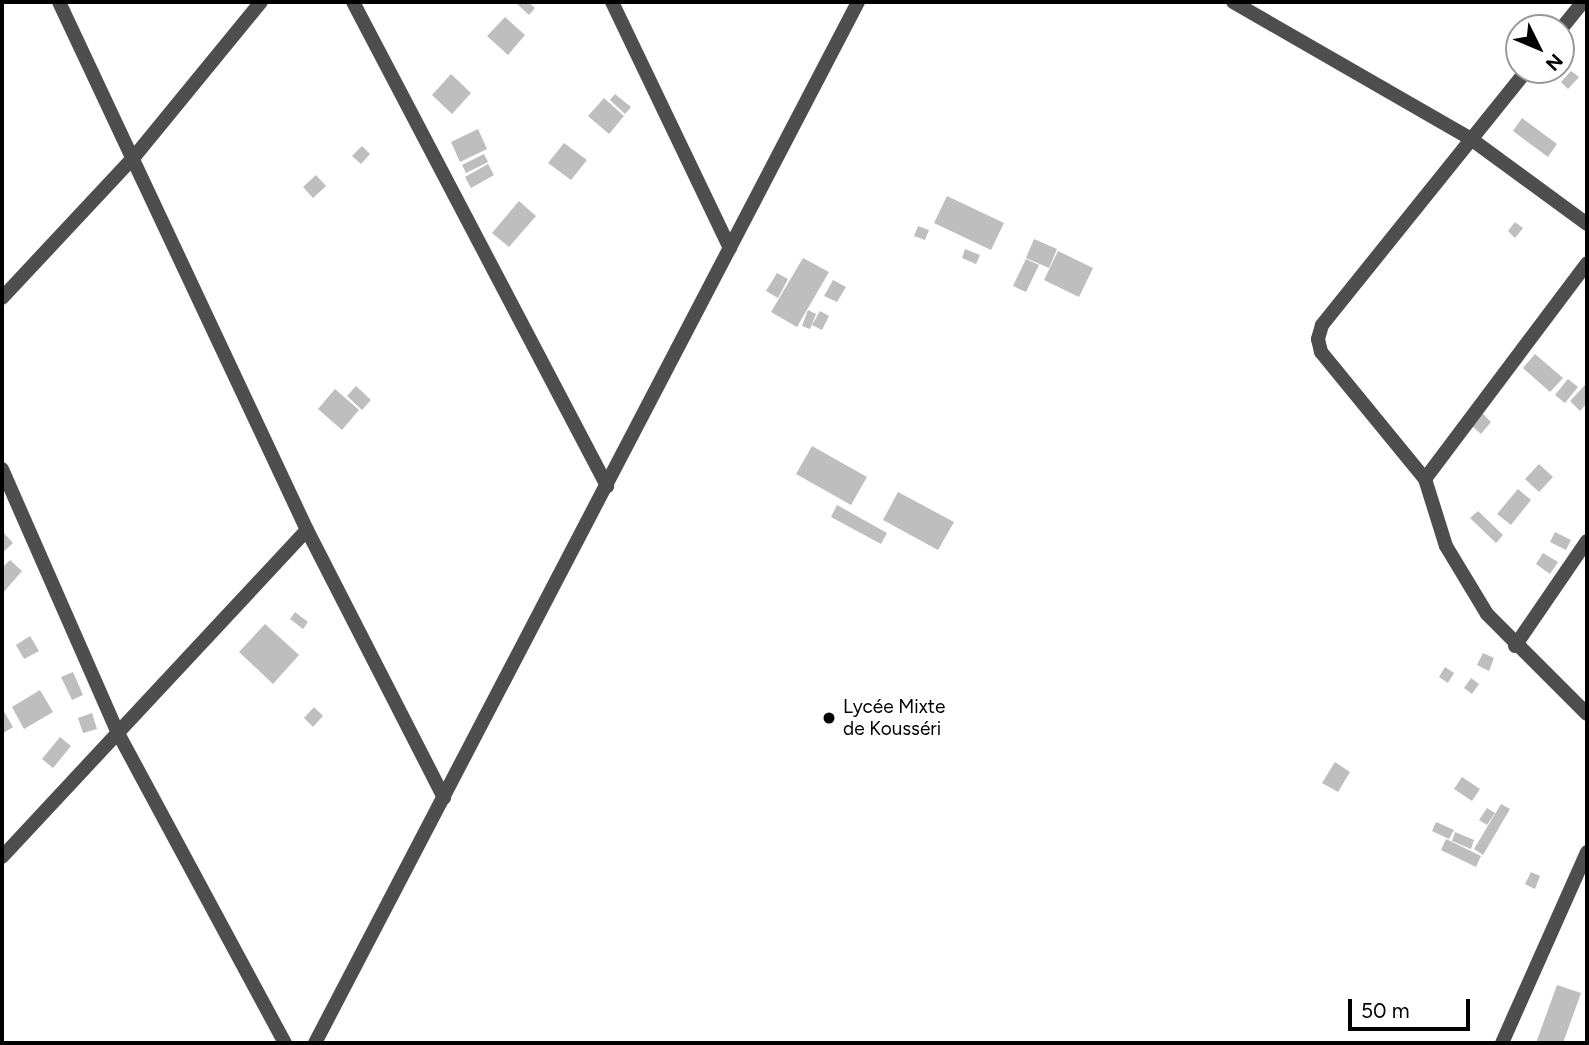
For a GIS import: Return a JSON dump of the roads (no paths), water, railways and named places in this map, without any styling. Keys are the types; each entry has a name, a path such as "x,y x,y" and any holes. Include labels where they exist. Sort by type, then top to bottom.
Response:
{"street":[{"path":"59,2 307,530 444,798"},
{"path":"2,298 134,157 261,2"},
{"path":"353,2 607,486"},
{"path":"612,2 730,248"},
{"path":"315,1043 858,2"},
{"path":"1233,2 1471,139 1587,224"},
{"path":"1516,84 1322,325 1318,339 1321,352 1425,478 1446,546 1487,614 1515,646 1587,714"},
{"path":"1425,478 1587,263"},
{"path":"2,470 119,735 285,1043"},
{"path":"2,857 119,735 307,530"},
{"path":"1515,646 1587,541"},
{"path":"1502,1043 1587,852"}],"place":[{"name":"Lycée Mixte de Kousséri","path":"829,718"}]}
